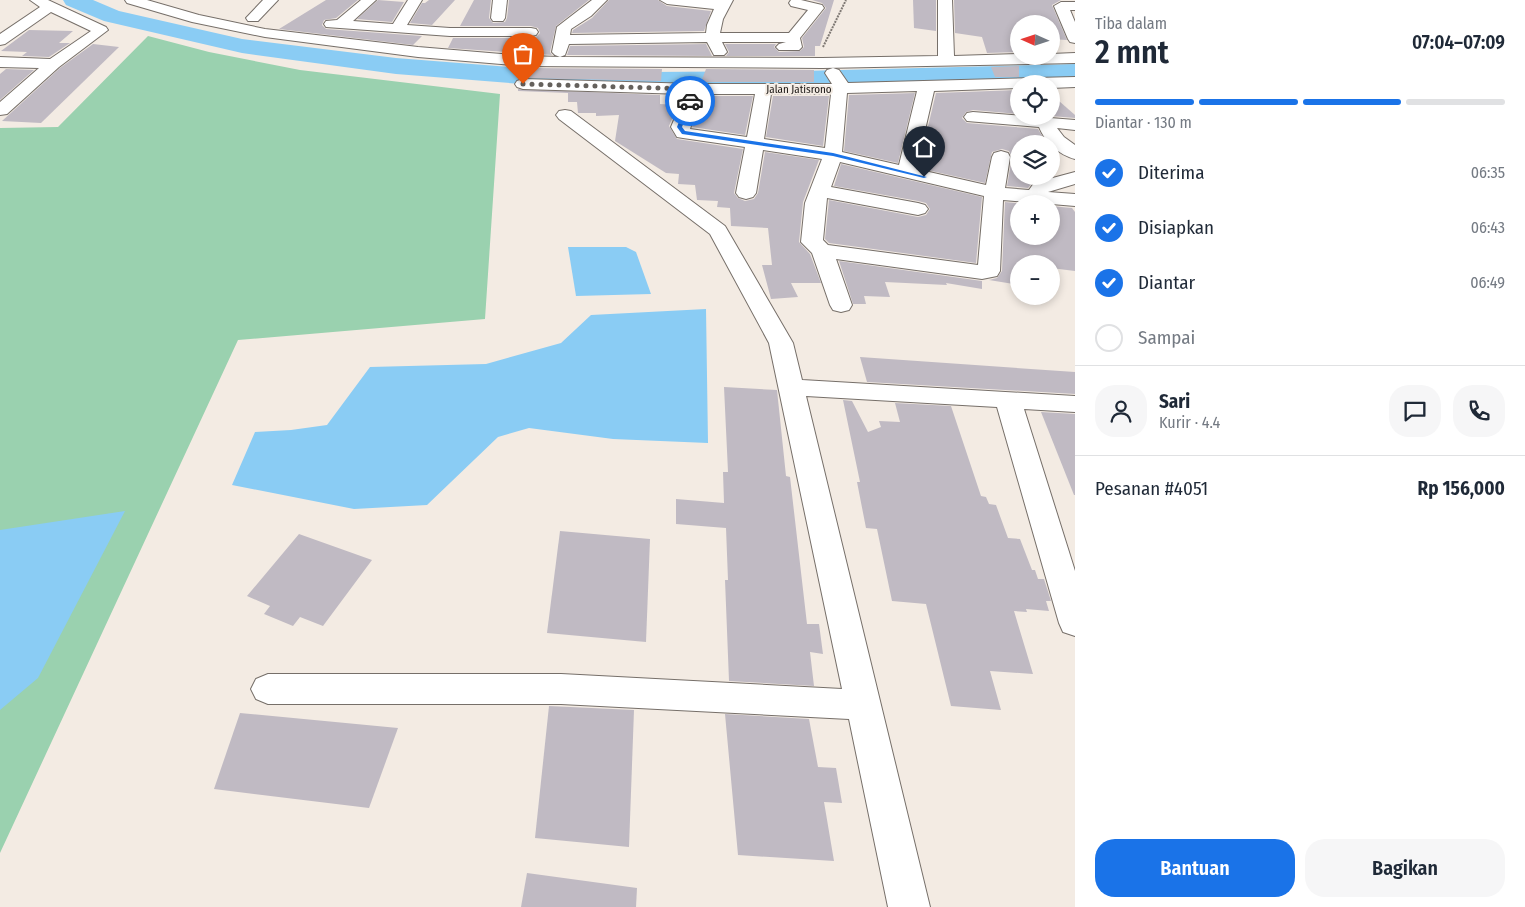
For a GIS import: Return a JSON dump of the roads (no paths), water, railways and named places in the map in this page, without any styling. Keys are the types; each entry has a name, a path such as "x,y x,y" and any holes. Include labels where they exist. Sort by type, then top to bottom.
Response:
{"street":[{"path":"2,107 52,64 101,30 37,0"},
{"path":"132,0 187,10 269,19"},
{"path":"253,18 271,0"},
{"path":"340,25 369,0"},
{"path":"376,0 384,0"},
{"path":"397,0 404,0"},
{"path":"397,28 412,7 414,0"},
{"path":"498,18 500,0"},
{"path":"560,63 561,40 564,27 586,14 600,0"},
{"path":"667,0 725,3"},
{"path":"945,0 946,61"},
{"path":"716,45 716,16 725,3"},
{"path":"0,41 51,6"},
{"path":"1075,6 1061,6 1075,39"},
{"path":"716,45 787,16 817,8 794,38"},
{"path":"187,10 265,33 418,52 560,63 824,65 1075,58"},
{"path":"561,40 793,47 794,38 787,16"},
{"path":"525,61 535,17"},
{"path":"314,23 450,32 531,32"},
{"path":"983,46 984,52 990,55 1010,54"},
{"path":"1060,52 1075,51"},
{"path":"0,62 52,64"},
{"path":"824,65 839,86 833,154 815,203 812,242 819,250 841,305"},
{"name":"Jalan Jatisrono","path":"1060,82 1075,82"},
{"name":"Jalan Jatisrono","path":"523,84 764,89 1010,83"},
{"path":"982,84 1010,118"},
{"path":"906,173 927,86"},
{"path":"694,89 680,127 683,133 833,154 994,193 1014,195"},
{"path":"746,193 764,89"},
{"path":"565,115 718,230 781,343 909,907"},
{"path":"973,117 1010,119"},
{"path":"1055,125 1050,131 1054,137 1075,152"},
{"path":"819,250 982,272 989,271 994,193 1001,157"},
{"path":"1035,195 1041,187 1075,178"},
{"path":"819,191 918,208"},
{"path":"1060,199 1075,200"},
{"path":"791,387 1075,404"},
{"path":"1008,400 1072,608"},
{"path":"268,690 562,690 863,705"}],"water":[{"path":"568,247 626,247 636,252 651,294 576,296"},
{"path":"706,309 708,443 613,439 529,428 498,437 427,505 354,509 232,485 255,432 327,425 370,367 486,364 561,343 591,315"},
{"path":"125,511 38,678 0,710 0,530"}],"waterway":[{"path":"74,0 112,16 242,46 396,66 521,76 648,80 802,79 1075,72"}]}
